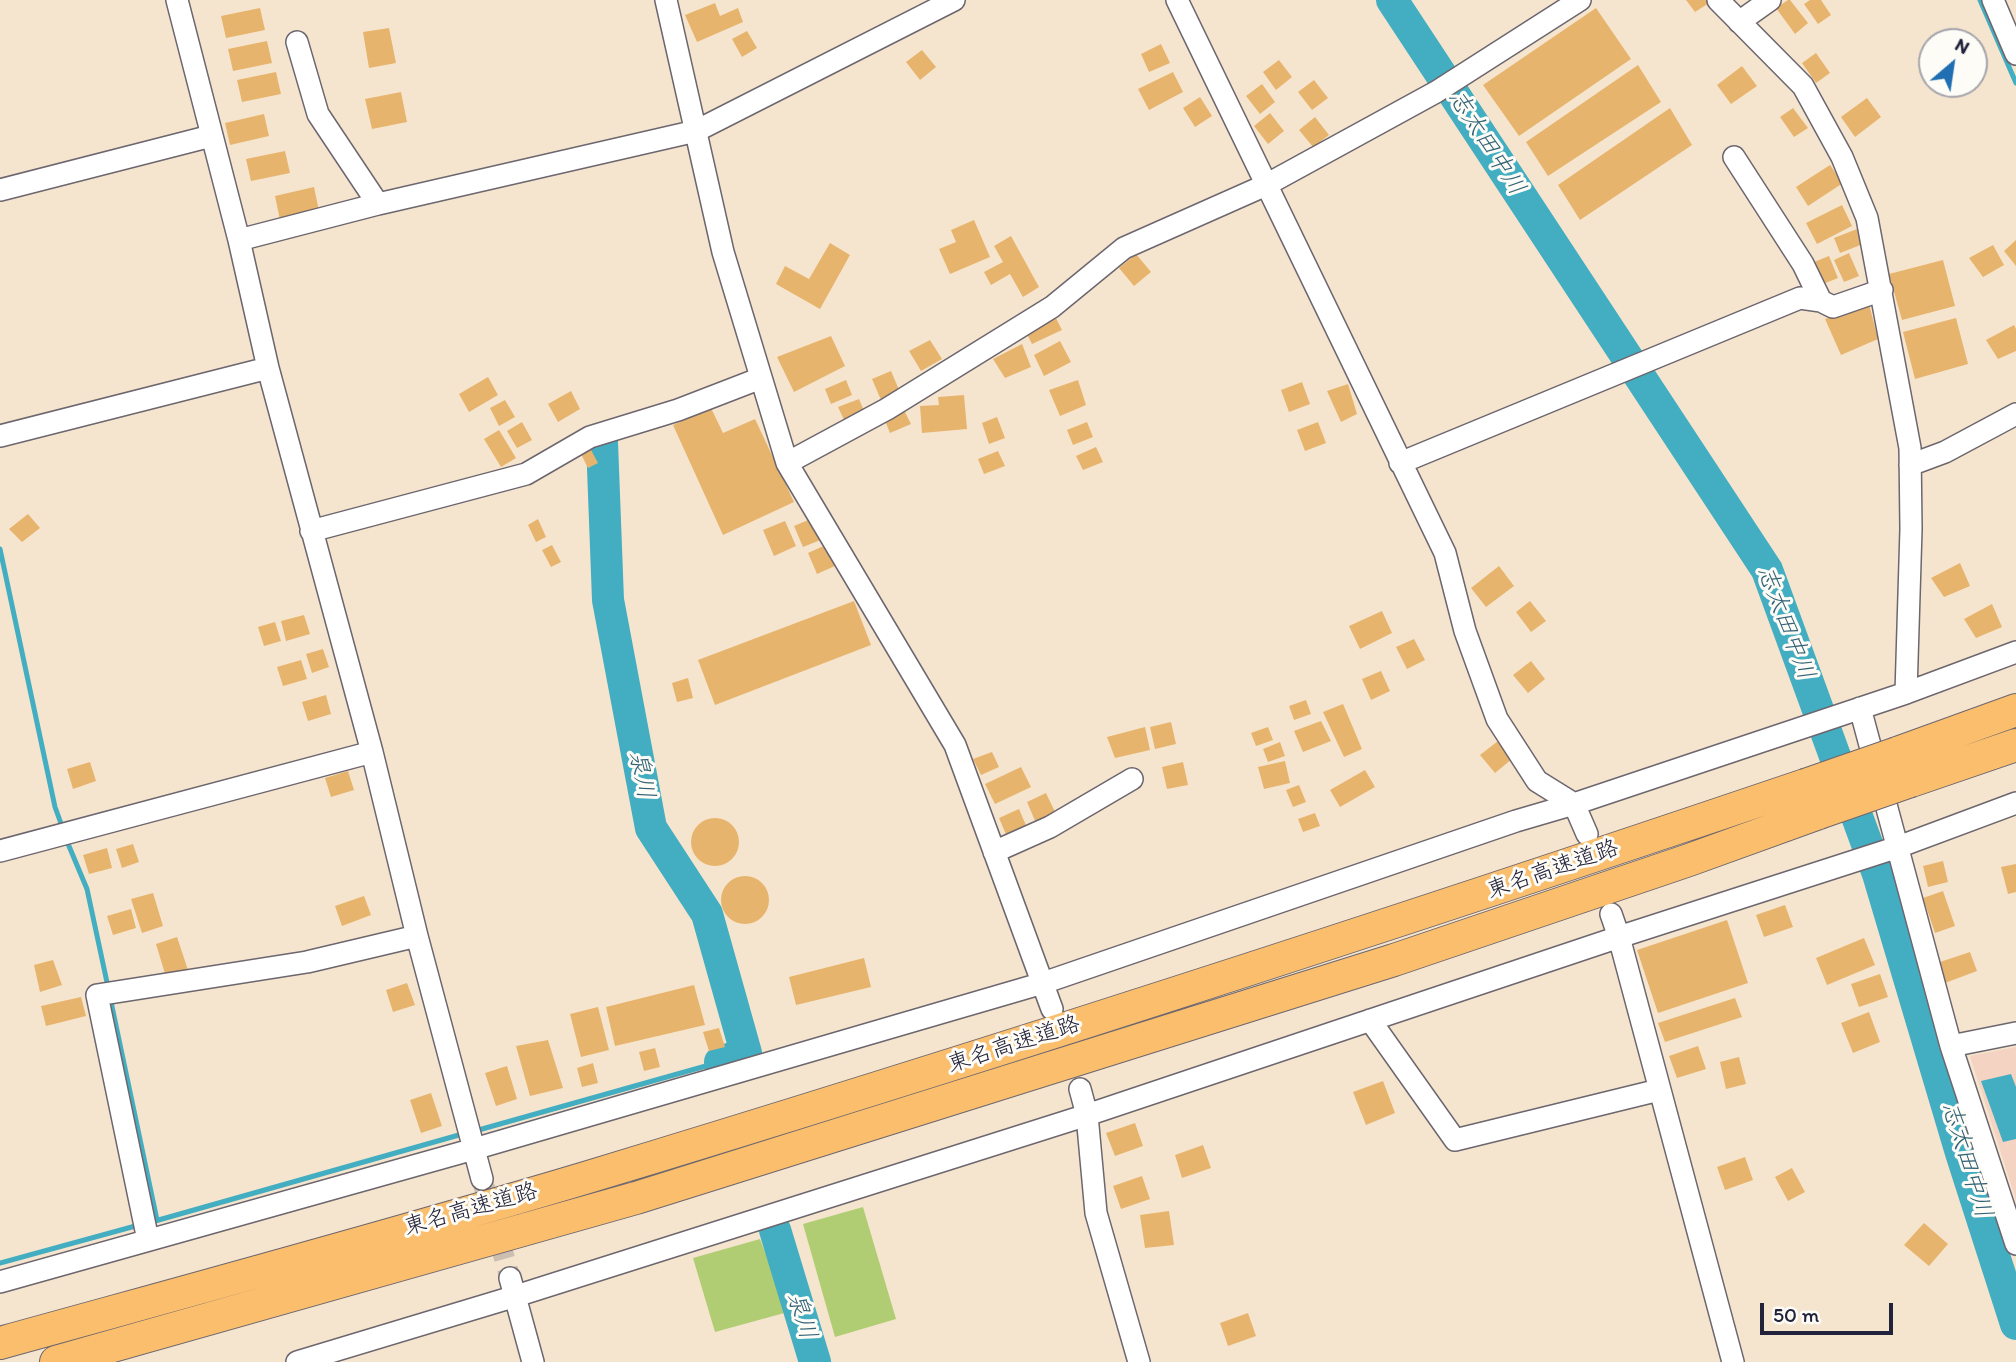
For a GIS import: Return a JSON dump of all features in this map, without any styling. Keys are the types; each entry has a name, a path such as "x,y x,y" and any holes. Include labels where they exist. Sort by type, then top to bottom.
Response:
{"highway":[{"name":"東名高速道路","path":"0,1343 579,1179 990,1054 1494,891 2016,710"},
{"name":"東名高速道路","path":"56,1362 636,1198 1394,960 1689,860 2016,744"}],"street":[{"path":"177,0 239,240 268,368 372,752 417,936 482,1179"},
{"path":"666,0 723,252 787,463 955,745 1052,1009"},
{"path":"1177,0 1444,553 1465,631 1497,719 1537,781 1574,804 1587,834"},
{"path":"787,463 887,409 1052,307 1124,248 1266,185 1436,92 1580,0"},
{"path":"1718,0 1803,86 1842,157 1867,218 1910,448 1911,529 1906,693"},
{"path":"1739,22 1770,0"},
{"path":"1993,0 2016,54"},
{"path":"239,240 378,204 696,131 952,1"},
{"path":"297,43 318,114 378,204"},
{"path":"0,190 211,136"},
{"path":"1734,157 1803,264 1821,301"},
{"path":"1400,463 1800,298 1821,301 1833,307 1882,290"},
{"path":"0,436 268,368"},
{"path":"311,531 526,474 590,437 678,410 761,378"},
{"path":"1910,465 1945,452 2016,414"},
{"path":"0,1282 148,1240 471,1139 1042,983 1516,821 1906,693 2016,652"},
{"path":"1860,708 1951,1046 2016,1244"},
{"path":"0,851 372,752"},
{"path":"994,852 1050,827 1132,779"},
{"path":"297,1362 513,1287 1087,1115 1898,847 2016,803"},
{"path":"1611,914 1732,1362"},
{"path":"148,1240 96,995 307,962 417,936"},
{"path":"1370,1020 1455,1140 1660,1090"},
{"path":"1951,1046 2016,1033"},
{"path":"1080,1089 1087,1115 1096,1213 1139,1362"},
{"path":"513,1287 533,1362"}],"shaded area":[{"path":"2016,1047 2016,1200 1970,1056"}],"green space":[{"path":"863,1207 896,1319 835,1337 803,1224"},
{"path":"760,1239 788,1312 715,1332 693,1258"}],"water":[{"path":"2011,1074 2016,1087 2016,1139 2003,1142 1981,1081"}],"building":[{"path":"1686,0 1706,0 1709,3 1695,12"},
{"path":"1788,0 1808,23 1795,34 1776,8"},
{"path":"1810,0 1821,0 1831,15 1818,24 1804,4"},
{"path":"715,3 720,16 738,8 743,22 697,42 685,15"},
{"path":"260,8 265,30 226,38 221,16"},
{"path":"1596,8 1631,59 1519,136 1483,85"},
{"path":"389,28 396,63 369,68 363,32"},
{"path":"747,31 757,48 742,57 732,39"},
{"path":"267,41 272,63 233,71 228,49"},
{"path":"1161,44 1170,63 1149,72 1141,54"},
{"path":"922,50 936,67 920,80 906,62"},
{"path":"1816,53 1830,73 1816,83 1802,63"},
{"path":"1279,60 1292,77 1276,90 1263,72"},
{"path":"1638,65 1661,102 1548,176 1526,142"},
{"path":"1742,66 1757,86 1731,104 1717,85"},
{"path":"276,72 281,94 242,102 237,80"},
{"path":"1173,72 1183,92 1149,110 1138,89"},
{"path":"1314,80 1328,98 1312,110 1298,92"},
{"path":"1262,84 1275,102 1260,114 1246,96"},
{"path":"401,92 407,122 372,129 365,99"},
{"path":"1200,97 1212,116 1195,127 1183,108"},
{"path":"1867,98 1881,117 1855,137 1841,117"},
{"path":"1670,108 1692,145 1580,220 1558,185"},
{"path":"1793,108 1808,128 1794,137 1780,117"},
{"path":"1270,113 1284,131 1268,144 1254,126"},
{"path":"264,114 269,136 230,145 225,123"},
{"path":"1315,117 1329,135 1313,147 1299,130"},
{"path":"285,151 290,173 251,181 246,159"},
{"path":"1830,165 1843,183 1808,206 1796,187"},
{"path":"314,187 319,211 280,220 275,196"},
{"path":"1842,205 1852,226 1817,244 1806,223"},
{"path":"974,220 990,257 950,274 939,249 956,242 951,230"},
{"path":"1857,229 1863,244 1840,253 1834,238"},
{"path":"1011,236 1039,287 1023,297 1010,274 991,285 984,272 1003,262 994,246"},
{"path":"2016,240 2016,266 2004,251"},
{"path":"830,243 850,255 820,309 776,284 785,266 809,279"},
{"path":"1993,245 2004,265 1983,277 1969,258"},
{"path":"1849,253 1859,276 1844,282 1834,260"},
{"path":"1136,254 1151,272 1134,286 1119,268"},
{"path":"1829,256 1838,278 1823,284 1814,262"},
{"path":"1943,260 1955,306 1902,320 1889,274"},
{"path":"1869,304 1878,339 1841,355 1825,319"},
{"path":"1055,316 1062,330 1032,344 1025,330"},
{"path":"1956,318 1968,364 1915,379 1903,332"},
{"path":"2014,325 2016,351 1998,359 1986,340"},
{"path":"831,336 845,366 794,392 777,357"},
{"path":"930,340 942,359 921,371 909,351"},
{"path":"1060,341 1071,362 1044,376 1034,355"},
{"path":"1022,344 1031,367 1005,378 993,359"},
{"path":"891,371 900,392 881,400 872,379"},
{"path":"488,377 498,395 469,412 459,394"},
{"path":"846,380 852,395 831,404 825,389"},
{"path":"1078,380 1086,405 1060,416 1049,390"},
{"path":"1302,382 1310,404 1289,412 1281,390"},
{"path":"1348,384 1357,414 1341,422 1327,391"},
{"path":"571,391 580,409 558,422 548,404"},
{"path":"964,395 967,429 922,433 920,406 939,405 938,397"},
{"path":"859,399 865,413 845,422 838,407"},
{"path":"505,400 515,417 499,426 490,408"},
{"path":"711,408 723,433 755,419 794,502 723,535 673,425"},
{"path":"904,410 911,424 890,433 884,418"},
{"path":"997,417 1005,438 989,444 982,423"},
{"path":"522,422 532,440 517,448 507,431"},
{"path":"1087,422 1093,437 1073,445 1067,430"},
{"path":"1318,422 1326,443 1305,451 1297,430"},
{"path":"499,430 516,458 501,467 484,439"},
{"path":"589,446 598,463 588,468 579,450"},
{"path":"1096,447 1103,462 1083,470 1076,456"},
{"path":"998,451 1005,466 984,474 978,459"},
{"path":"28,514 40,528 22,542 9,529"},
{"path":"813,518 823,539 803,547 794,526"},
{"path":"538,519 546,537 536,542 528,525"},
{"path":"785,521 796,546 774,556 763,530"},
{"path":"828,544 837,565 817,574 808,553"},
{"path":"552,545 561,562 551,567 542,550"},
{"path":"1960,563 1970,586 1944,597 1931,578"},
{"path":"1499,566 1514,586 1486,607 1471,588"},
{"path":"854,601 871,645 715,705 698,660"},
{"path":"1530,601 1546,621 1531,632 1516,612"},
{"path":"1992,604 2002,627 1976,638 1964,619"},
{"path":"1382,611 1392,633 1360,649 1349,626"},
{"path":"304,615 310,634 286,641 281,621"},
{"path":"275,622 281,641 264,646 258,627"},
{"path":"1414,639 1425,660 1407,669 1396,647"},
{"path":"323,649 329,667 312,673 306,654"},
{"path":"301,660 307,679 283,686 277,667"},
{"path":"1531,661 1545,679 1528,693 1513,675"},
{"path":"1381,671 1390,691 1371,700 1362,679"},
{"path":"688,678 693,698 677,702 672,683"},
{"path":"326,695 331,714 308,721 302,702"},
{"path":"1306,700 1311,714 1294,720 1289,706"},
{"path":"1343,704 1362,749 1344,757 1323,712"},
{"path":"1321,721 1331,741 1303,752 1294,731"},
{"path":"1171,722 1176,744 1155,749 1150,727"},
{"path":"1145,727 1150,750 1115,758 1107,737"},
{"path":"1268,727 1273,740 1256,746 1251,733"},
{"path":"1498,741 1512,759 1495,773 1480,755"},
{"path":"1280,742 1285,756 1268,762 1263,749"},
{"path":"992,752 999,767 981,775 973,759"},
{"path":"1285,761 1290,783 1264,789 1258,767"},
{"path":"90,762 96,781 73,789 67,769"},
{"path":"1183,762 1188,785 1167,789 1162,767"},
{"path":"1021,767 1031,787 995,804 985,784"},
{"path":"1365,770 1375,787 1340,807 1330,790"},
{"path":"348,771 354,790 331,797 325,778"},
{"path":"1299,785 1306,802 1293,807 1286,790"},
{"path":"1046,793 1056,814 1036,823 1027,802"},
{"path":"1019,809 1028,830 1008,839 999,818"},
{"path":"1315,813 1320,826 1303,832 1298,819"},
{"path":"715,818 724,819 732,825 738,833 738,851 732,859 724,865 715,866 706,865 698,859 692,851 691,842 692,833 698,825 706,819"},
{"path":"133,844 139,862 122,868 116,849"},
{"path":"107,848 112,868 89,874 83,855"},
{"path":"1943,861 1948,882 1928,887 1923,866"},
{"path":"2016,864 2016,892 2008,894 2001,867"},
{"path":"745,876 754,877 762,883 768,891 768,909 762,917 754,923 745,924 736,923 728,917 722,909 721,900 722,891 728,883 736,877"},
{"path":"1943,891 1955,926 1935,933 1923,898"},
{"path":"153,893 163,926 142,933 131,899"},
{"path":"364,896 371,915 342,926 335,906"},
{"path":"1785,905 1793,927 1764,937 1756,915"},
{"path":"131,909 136,928 113,935 107,916"},
{"path":"1727,920 1748,983 1658,1013 1637,950"},
{"path":"177,937 188,970 166,977 156,944"},
{"path":"1864,938 1875,965 1827,985 1816,958"},
{"path":"1970,952 1977,971 1945,983 1937,963"},
{"path":"864,958 871,987 796,1005 789,977"},
{"path":"53,960 62,985 40,992 34,965"},
{"path":"1880,974 1888,997 1859,1007 1851,984"},
{"path":"407,983 415,1005 393,1012 386,990"},
{"path":"694,985 705,1025 615,1046 606,1007"},
{"path":"81,997 86,1016 46,1026 41,1006"},
{"path":"1735,998 1742,1017 1665,1042 1658,1023"},
{"path":"598,1007 609,1050 581,1057 570,1014"},
{"path":"1869,1012 1880,1042 1853,1053 1841,1023"},
{"path":"719,1028 725,1047 709,1051 703,1032"},
{"path":"548,1040 563,1088 530,1096 516,1046"},
{"path":"1698,1046 1706,1069 1677,1078 1669,1056"},
{"path":"655,1048 660,1067 644,1071 639,1052"},
{"path":"1739,1057 1746,1084 1726,1089 1720,1062"},
{"path":"593,1063 598,1083 582,1087 577,1068"},
{"path":"507,1066 517,1099 496,1106 485,1073"},
{"path":"1383,1081 1395,1113 1366,1125 1353,1092"},
{"path":"431,1093 442,1126 421,1133 410,1100"},
{"path":"1135,1123 1143,1146 1115,1156 1106,1133"},
{"path":"1203,1145 1211,1168 1182,1178 1175,1155"},
{"path":"1745,1157 1753,1180 1725,1190 1717,1167"},
{"path":"1792,1168 1805,1192 1788,1201 1775,1177"},
{"path":"1142,1176 1150,1199 1121,1209 1113,1186"},
{"path":"1169,1211 1174,1245 1145,1248 1140,1215"},
{"path":"1924,1223 1948,1244 1929,1266 1904,1245"},
{"path":"1248,1313 1256,1336 1228,1346 1220,1323"}],"waterway":[{"name":"志太田中川","path":"1392,0 1767,570 1878,874 1961,1153 2016,1324"},
{"path":"1980,0 2016,83"},
{"name":"泉川","path":"602,442 608,600 651,828 707,914 746,1053 720,1062 722,1069"},
{"path":"0,549 55,807 63,829"},
{"path":"66,839 87,889 108,987"},
{"path":"110,997 157,1220"},
{"path":"475,1131 720,1062"},
{"path":"148,1223 466,1133"},
{"path":"0,1263 139,1225"},
{"name":"泉川","path":"775,1230 815,1362"}],"tunnel":[{"path":"482,1179 510,1278"}]}
